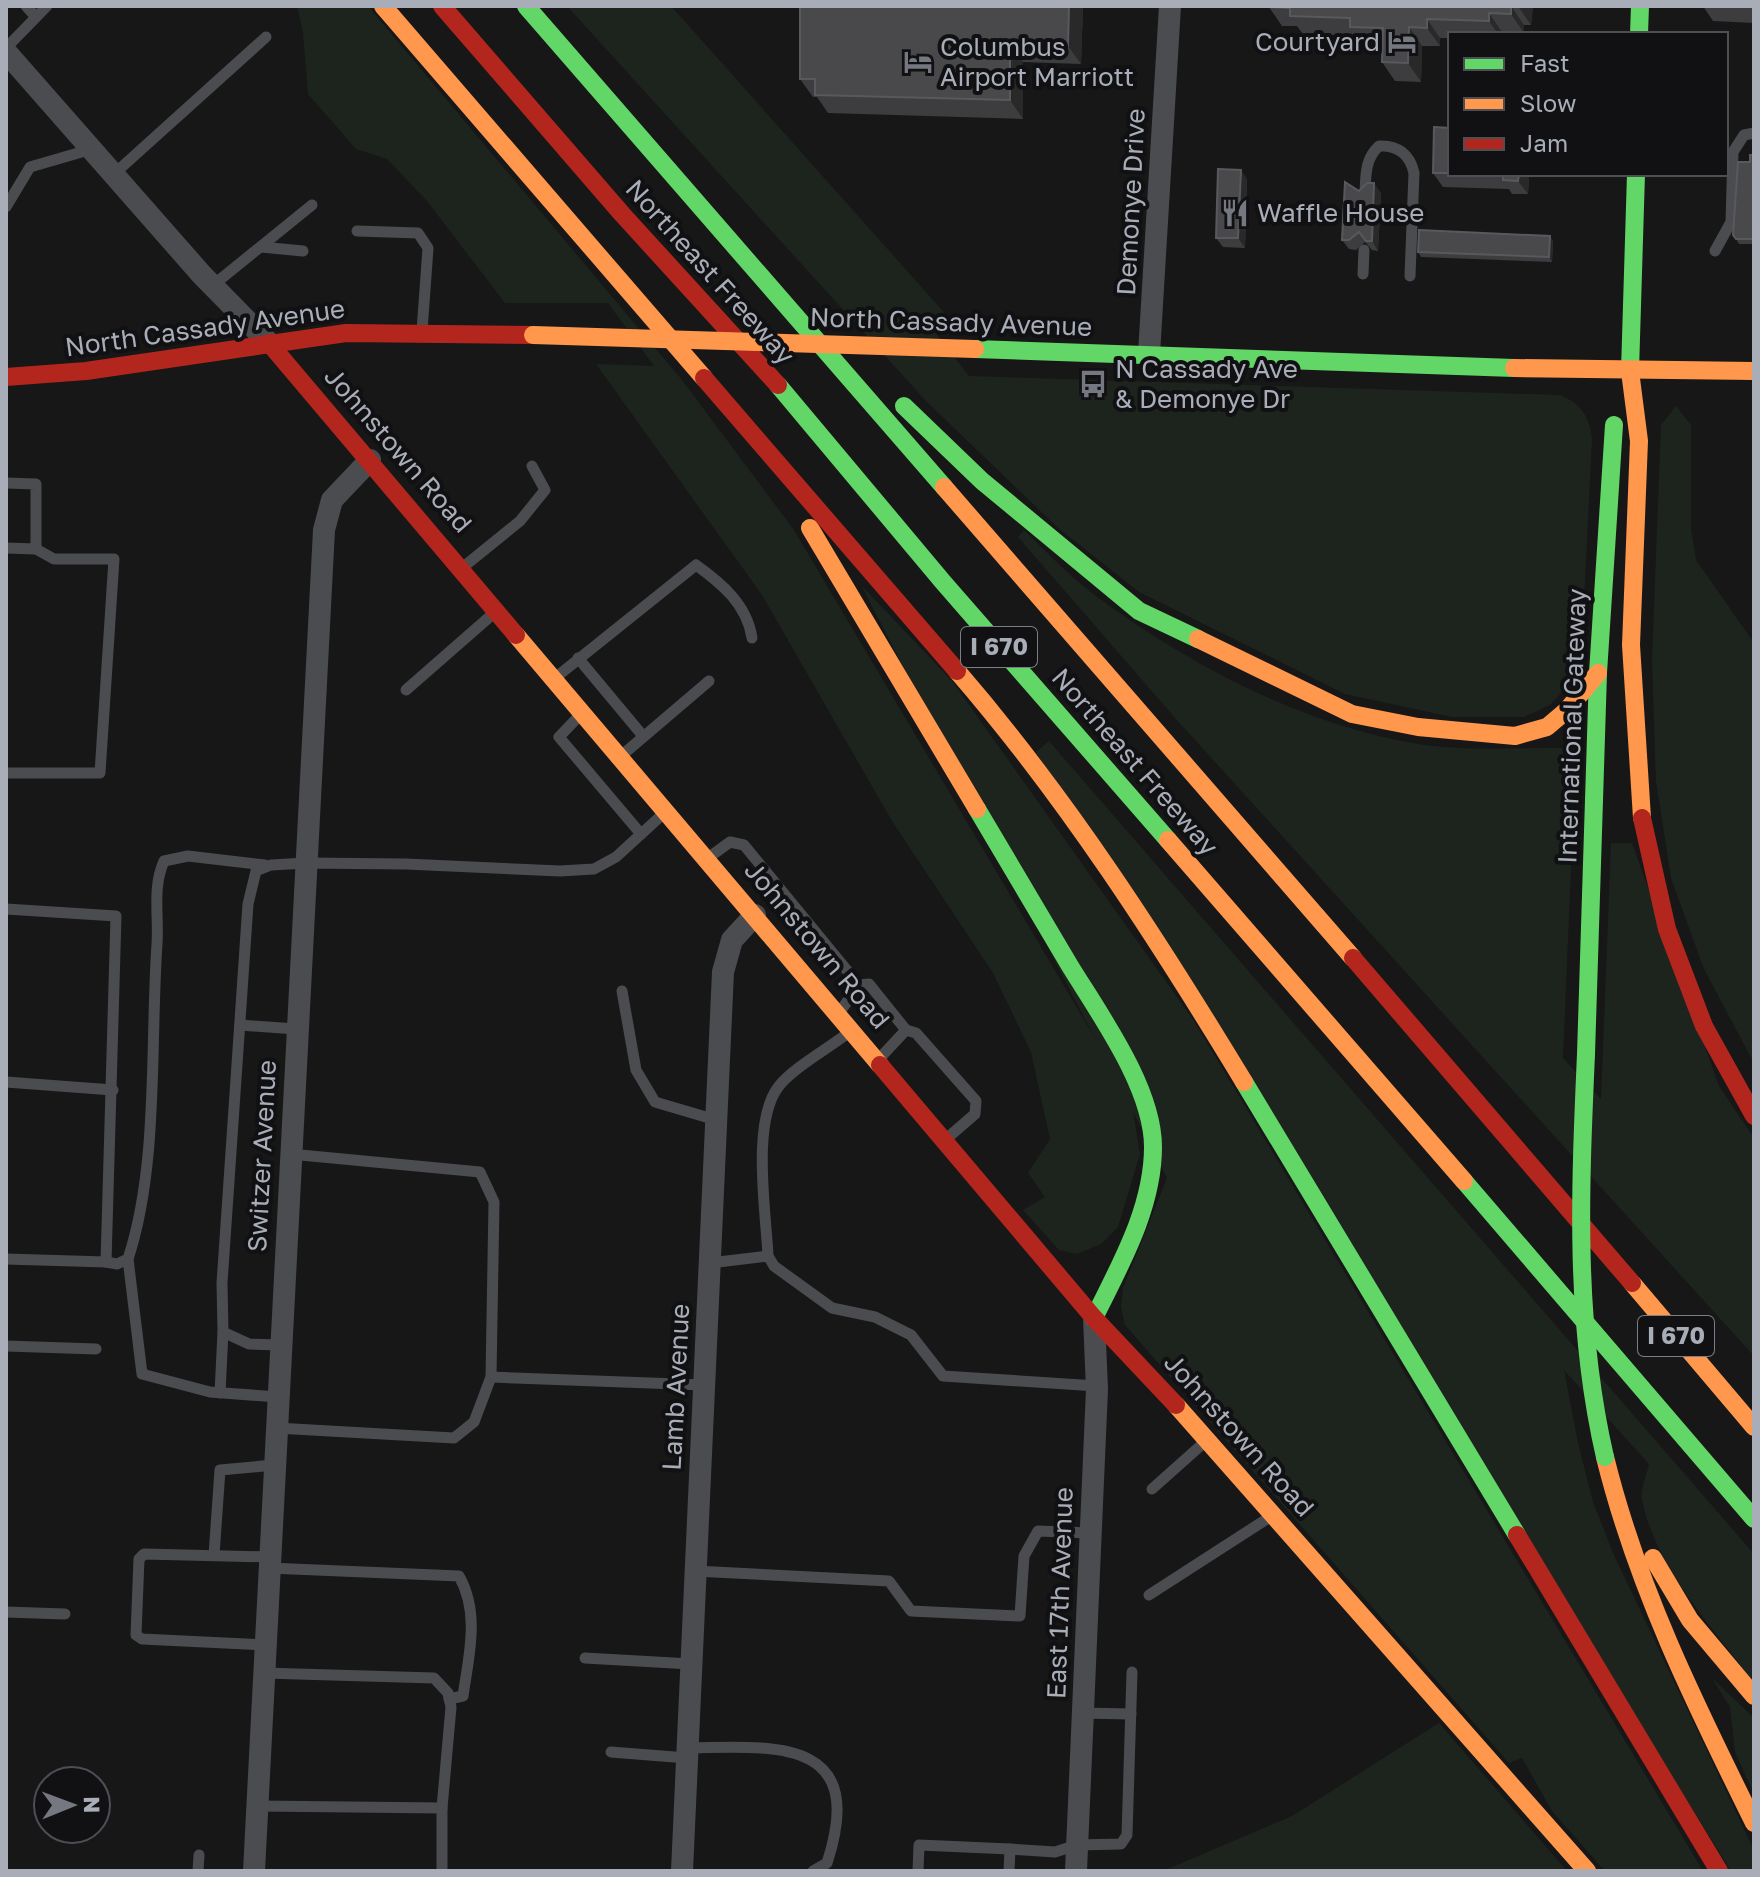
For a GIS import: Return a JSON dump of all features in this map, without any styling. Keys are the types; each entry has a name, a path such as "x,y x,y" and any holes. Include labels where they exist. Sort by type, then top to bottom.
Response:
{"main road":[{"path":"383,6 963,678 1044,781 1154,936 1719,1871"},
{"name":"Northeast Freeway","path":"442,6 622,214 804,414 943,582 1334,1030 1754,1519"},
{"name":"Northeast Freeway","path":"526,6 754,271 916,453 1754,1427"},
{"path":"1639,32 1640,6"},
{"path":"1636,176 1630,371 1639,441 1631,645 1642,820 1667,929 1704,1026 1754,1116"},
{"path":"754,271 872,375"},
{"name":"North Cassady Avenue","path":"6,377 83,374 322,335 422,331 1630,371 1754,371"},
{"name":"Johnstown Road","path":"269,343 1094,1318 1274,1515 1587,1871"},
{"name":"International Gateway","path":"1630,371 1615,415 1598,673 1581,1316 1589,1392 1619,1520 1639,1578 1754,1823"},
{"path":"894,396 982,481 1139,611 1352,714 1418,727 1515,736 1547,727 1567,710 1598,673"},
{"path":"744,424 858,605 1113,1037 1150,1122 1150,1187 1126,1250 1094,1318"},
{"path":"1667,929 1714,1020 1754,1076"},
{"path":"1598,1245 1721,1357"},
{"path":"1605,1457 1674,1595 1728,1670 1754,1696"}],"street":[{"name":"Demonye Drive","path":"1149,354 1170,6"},
{"name":"Johnstown Road","path":"6,50 212,286 269,343"},
{"name":"Switzer Avenue","path":"254,1871 324,530 332,500 370,460"},
{"name":"Lamb Avenue","path":"682,1871 723,972 732,940 755,915"},
{"name":"East 17th Avenue","path":"1076,1871 1097,1386 1094,1318"}],"lane":[{"path":"26,6 36,17"},
{"path":"6,50 47,6"},
{"path":"114,174 266,37"},
{"path":"1715,251 1731,222 1733,152 1737,142 1753,132"},
{"path":"1365,192 1370,154 1379,146 1396,148 1412,166 1410,276"},
{"path":"6,207 30,167 92,149"},
{"path":"212,286 312,205"},
{"path":"357,231 418,233 425,239 428,248 422,331"},
{"path":"261,247 303,251"},
{"path":"1363,274 1364,250"},
{"path":"462,569 520,521 545,490 532,466"},
{"path":"6,483 36,484 36,549"},
{"path":"6,548 36,549 54,559 114,559 100,773 6,773"},
{"path":"555,678 696,565 727,587 750,625 752,638"},
{"path":"406,690 497,610"},
{"path":"578,658 643,736"},
{"path":"620,756 709,681"},
{"path":"583,712 559,737 641,834"},
{"path":"278,1397 220,1393 142,1374 128,1259 135,1236 146,1168 157,938 156,880 164,861 188,856 270,866 306,863 560,871 594,869 616,857 666,810"},
{"path":"707,858 730,842 744,845 859,985"},
{"path":"220,1393 222,1283 248,904 256,871 270,866"},
{"path":"6,909 116,916 106,1262"},
{"path":"838,1014 859,985 869,984 906,1030 916,1033 976,1101 975,1114 944,1140"},
{"path":"622,991 636,1070 655,1102 716,1120"},
{"path":"240,1025 296,1029"},
{"path":"852,1030 779,1086 765,1118 768,1256 774,1266 832,1308 875,1317 911,1335 943,1376 1097,1386"},
{"path":"877,1061 906,1030"},
{"path":"6,1082 113,1090"},
{"path":"276,1428 454,1438 474,1422 491,1377 494,1202 480,1172 290,1154"},
{"path":"710,1263 768,1256"},
{"path":"6,1259 117,1264 128,1259"},
{"path":"223,1332 249,1344 280,1345"},
{"path":"6,1346 96,1349"},
{"path":"491,1377 704,1385"},
{"path":"1152,1489 1207,1440"},
{"path":"214,1555 220,1470 274,1465"},
{"path":"1149,1595 1274,1515"},
{"path":"695,1571 889,1581 911,1611 1020,1616 1024,1556 1038,1531 1090,1533"},
{"path":"266,1645 142,1639 136,1635 139,1559 144,1554 214,1555 270,1563 459,1576 471,1597 472,1634 463,1696 449,1699"},
{"path":"6,1612 65,1614"},
{"path":"585,1658 691,1664"},
{"path":"918,1871 919,1845 1055,1852 1077,1845 1121,1844 1127,1835 1132,1672"},
{"path":"264,1673 434,1678 449,1699 442,1808 442,1871"},
{"path":"1082,1713 1131,1714"},
{"path":"611,1752 687,1753 771,1746 807,1757 833,1783 837,1804 836,1836 827,1863 813,1871"},
{"path":"257,1806 442,1808"},
{"path":"1009,1871 1010,1849"},
{"path":"198,1871 199,1855"}],"shaded area":[{"path":"297,6 368,6 682,380 794,530 1131,1099 1140,1154 1118,1227 1101,1244 1077,1254 1059,1250 1023,1210 1045,1197 1028,1173 1050,1139 1031,1052 993,973 892,821 762,595 596,364 654,366 608,303 505,303 427,201 387,159 356,149 308,94 303,32"},
{"path":"567,6 671,6 949,318 924,318 969,376 1560,395 1573,402 1583,411 1592,438 1581,662 1576,677 1550,705 1524,717 1452,717 1345,694 1139,592 1057,527 927,402"},
{"path":"1676,406 1691,425 1691,529 1696,560 1754,643 1754,1063 1704,969 1671,878 1656,781 1652,661 1661,425"},
{"path":"1024,530 1077,581 1169,646 1290,707 1332,723 1418,744 1477,749 1576,748 1563,1058 1601,1099 1611,843 1632,843 1719,1086 1754,1138 1754,1356 1176,719 1018,537"},
{"path":"861,585 952,681 1194,1021 1703,1871 1605,1871 1552,1811 1522,1758 1509,1763 1125,1325 1121,1307 1123,1288 1167,1178"},
{"path":"1049,741 1754,1554 1754,1683 1688,1597 1660,1550 1642,1500 1649,1464 1564,1370 1593,1502 1613,1553 1754,1850 1754,1871 1731,1871 1036,752"},
{"path":"1712,1678 1754,1718 1754,1794 1735,1752 1730,1707"},
{"path":"1439,1723 1567,1871 1163,1871 1292,1816"}],"building":[{"name":"Columbus Airport Marriott","path":"800,6 1069,6 1068,46 1010,43 1010,100 815,95 815,79 800,79"},
{"path":"1269,6 1511,6 1511,14 1489,13 1489,21 1427,19 1427,28 1409,27 1408,63 1382,62 1383,28 1350,27 1350,18 1290,16 1290,8"},
{"path":"1434,127 1448,128 1448,173 1433,173"},
{"path":"1750,155 1754,155 1754,239 1736,239 1733,235 1738,162 1750,162"},
{"path":"1218,169 1241,170 1238,238 1216,238"},
{"path":"1503,176 1519,176 1518,181 1503,180"},
{"path":"1345,182 1359,191 1367,183 1374,183 1372,241 1366,241 1359,232 1349,240 1342,240"},
{"path":"1419,230 1550,236 1549,257 1418,252"}],"traffic: fast":[{"path":"526,6 944,487"},
{"path":"1639,32 1640,6"},
{"path":"1630,371 1636,176"},
{"path":"975,349 1514,368"},
{"path":"778,385 943,582 1168,840"},
{"path":"904,406 982,481 1139,611 1198,639"},
{"path":"1586,1054 1598,673 1614,425"},
{"path":"977,809 1123,1053 1151,1124 1152,1170 1141,1214 1094,1318"},
{"path":"1586,1054 1581,1206 1584,1306 1588,1357 1605,1457"},
{"path":"1244,1082 1517,1535"},
{"path":"1464,1181 1754,1519"}],"traffic: slow":[{"path":"383,6 704,378"},
{"path":"533,335 975,349"},
{"path":"1514,368 1754,371"},
{"path":"1630,371 1639,441 1631,645 1642,818"},
{"path":"944,487 1353,958"},
{"path":"810,528 977,809"},
{"path":"516,635 880,1065"},
{"path":"1198,639 1352,714 1418,727 1515,736 1547,727 1567,710 1598,673"},
{"path":"957,671 1036,768 1109,870 1244,1082"},
{"path":"1168,840 1464,1181"},
{"path":"1632,1283 1754,1427"},
{"path":"1176,1405 1587,1871"},
{"path":"1605,1457 1633,1552 1669,1644 1754,1823"},
{"path":"1653,1558 1690,1620 1754,1696"}],"traffic: jam":[{"path":"442,6 622,214 778,385"},
{"path":"6,377 86,371 346,333 533,335"},
{"path":"269,343 516,635"},
{"path":"704,378 957,671"},
{"path":"1642,818 1667,929 1704,1026 1754,1116"},
{"path":"1353,958 1632,1283"},
{"path":"880,1065 1094,1318 1176,1405"},
{"path":"1517,1535 1719,1871"}],"place":[{"name":"Courtyard","path":"1402,42"},
{"name":"Columbus Airport Marriott","path":"918,62"},
{"name":"Waffle House","path":"1235,213"},
{"name":"N Cassady Ave & Demonye Dr","path":"1093,384"}]}
